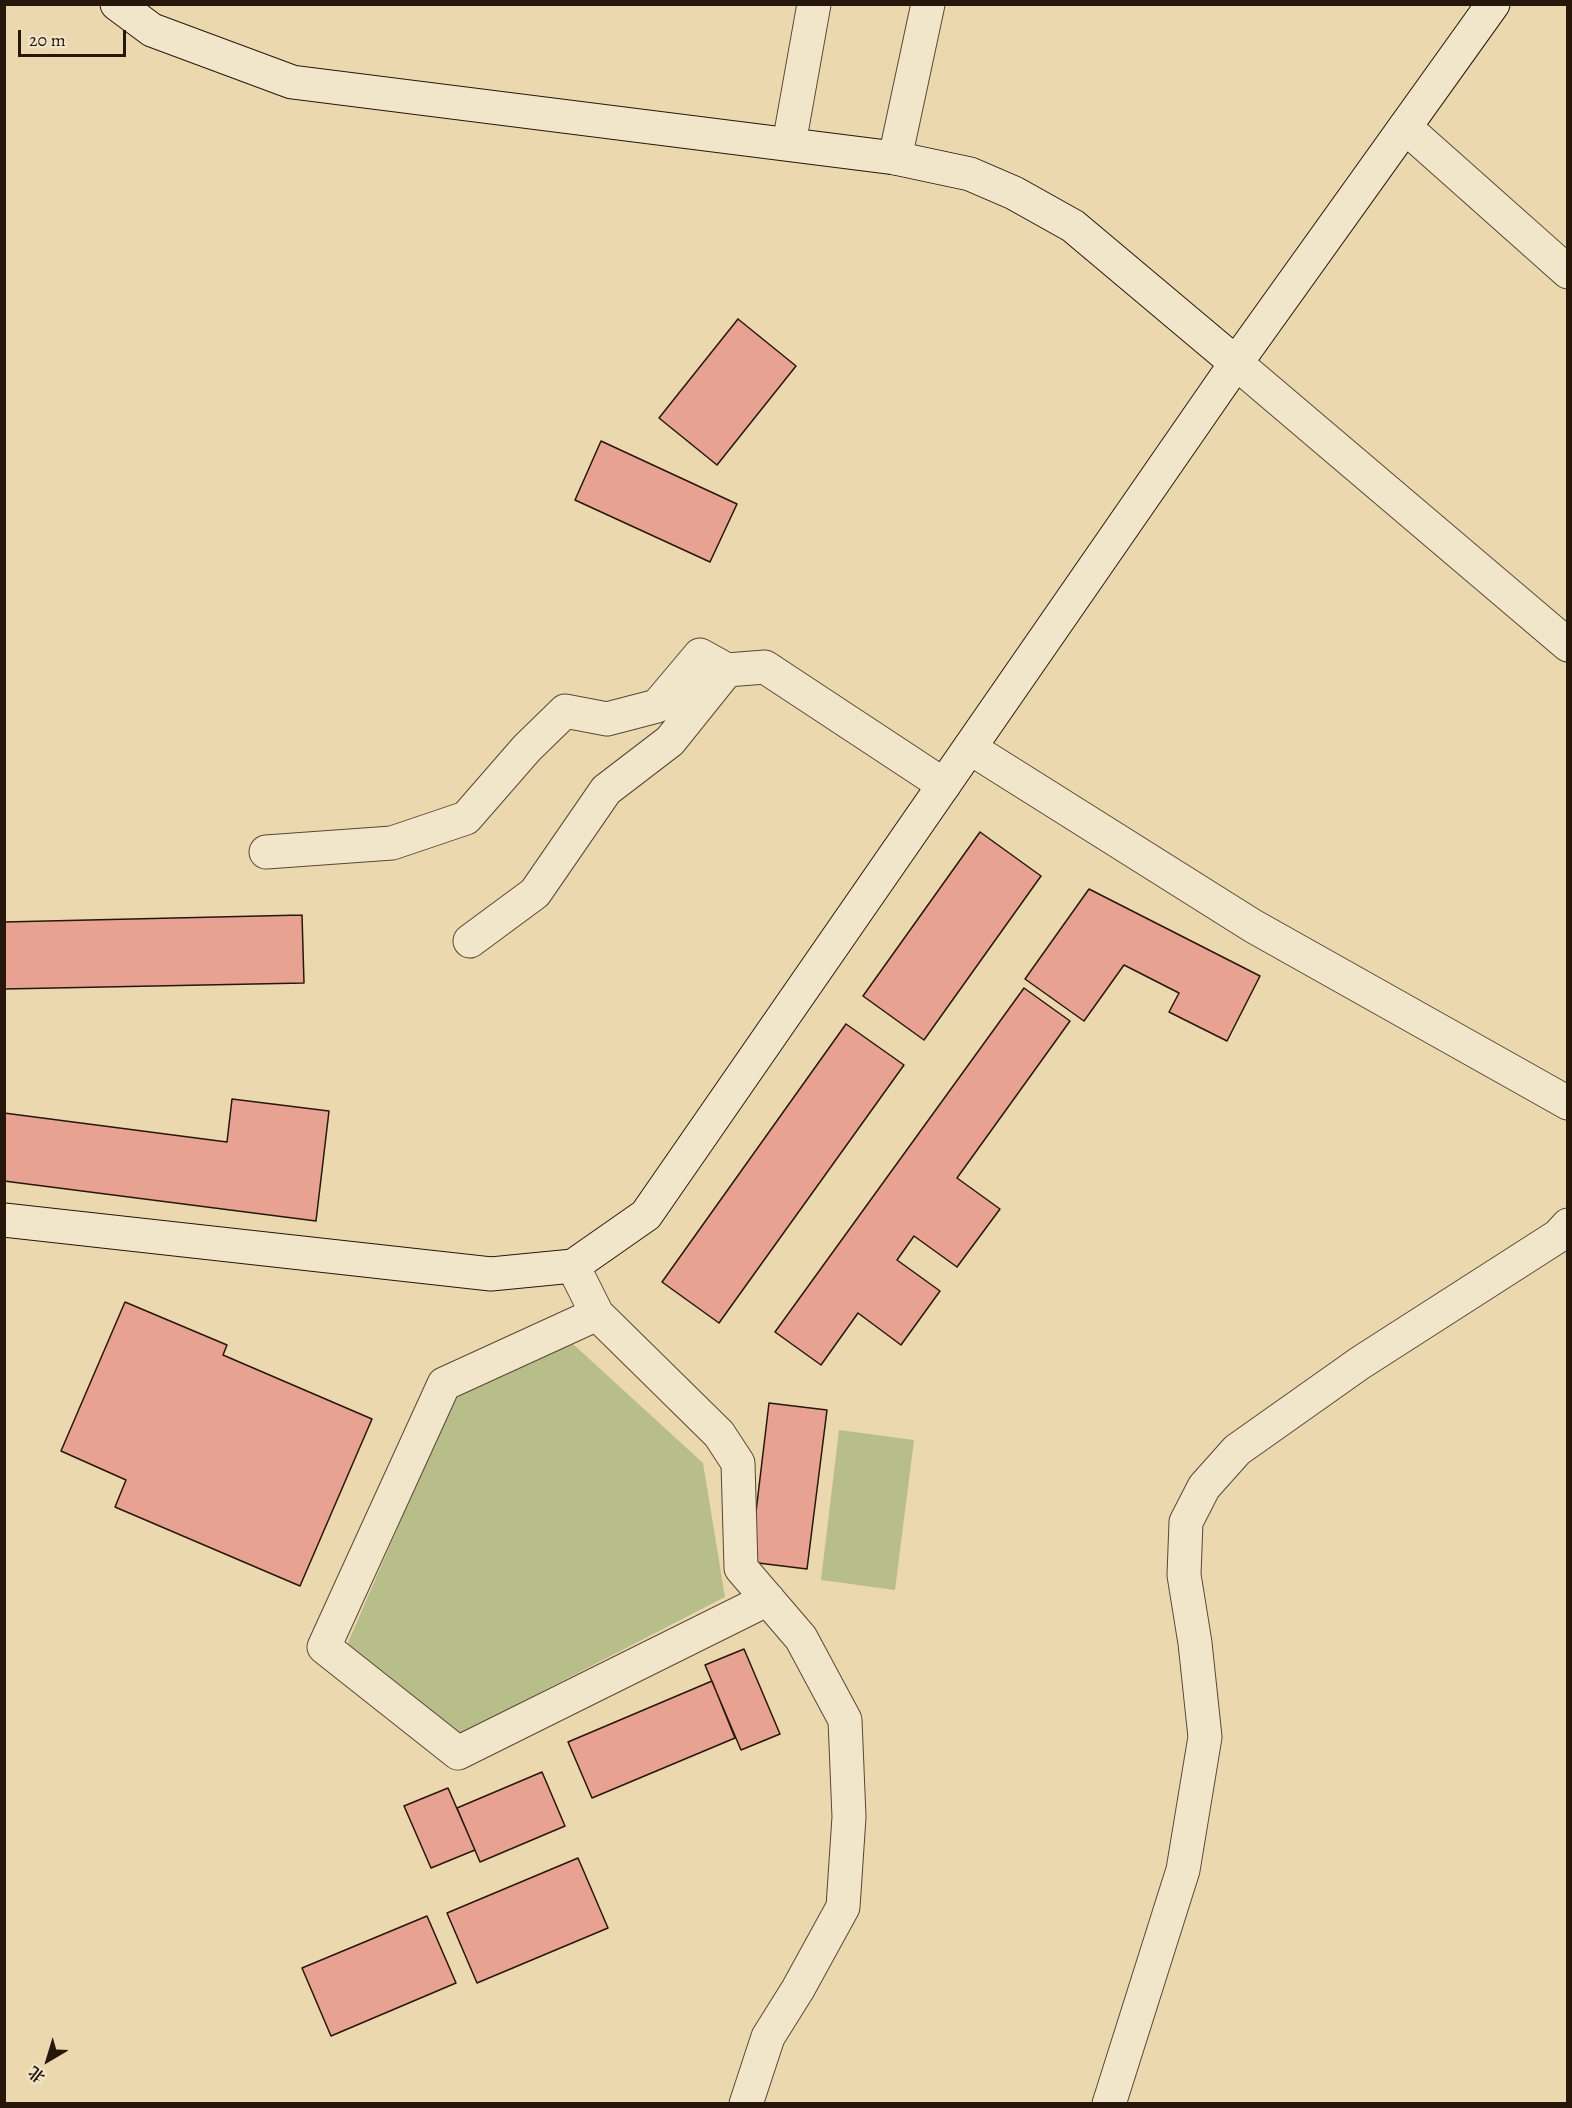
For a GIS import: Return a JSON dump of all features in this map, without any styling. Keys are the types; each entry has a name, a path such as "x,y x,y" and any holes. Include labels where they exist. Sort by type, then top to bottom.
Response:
{"street":[{"path":"117,4 152,30 292,82 895,158 969,174 1014,193 1073,226 1568,645"},
{"path":"789,144 814,4"},
{"path":"895,158 928,4"},
{"path":"4,1220 491,1274 573,1266 646,1215 1236,363 1493,4"},
{"path":"1406,127 1568,272"},
{"path":"266,852 392,843 466,818 527,748 565,711 607,719 657,706 700,655 727,670 765,668 944,785"},
{"path":"470,941 535,892 606,790 670,741 727,670"},
{"path":"970,747 1253,926 1568,1103"},
{"path":"1109,2103 1122,2070 1183,1870 1205,1737 1195,1643 1184,1575 1186,1522 1204,1487 1237,1450 1360,1364 1558,1236 1568,1225"},
{"path":"573,1266 597,1314 719,1434 738,1463 741,1568 801,1638 845,1720 849,1817 843,1907 798,1989 768,2037 746,2103"},
{"path":"597,1314 444,1384 324,1647 458,1754 768,1599"}],"green space":[{"path":"573,1344 703,1463 725,1597 448,1740 340,1661 456,1393"},
{"path":"839,1430 914,1440 895,1590 821,1580"}],"building":[{"path":"738,319 796,366 717,465 659,418"},
{"path":"601,441 737,504 710,562 575,500"},
{"path":"980,832 1041,876 924,1040 863,996"},
{"path":"1089,889 1260,976 1227,1041 1169,1012 1179,993 1124,965 1084,1021 1025,979"},
{"path":"302,915 304,983 4,989 4,922"},
{"path":"1024,988 1070,1021 957,1178 1000,1209 957,1267 914,1236 897,1260 940,1291 901,1345 858,1313 821,1365 775,1332"},
{"path":"846,1024 904,1065 719,1323 662,1282"},
{"path":"232,1099 329,1111 316,1221 4,1181 4,1113 227,1142"},
{"path":"125,1302 227,1345 223,1355 372,1419 300,1586 115,1507 126,1480 61,1451"},
{"path":"769,1403 827,1410 807,1569 750,1562"},
{"path":"744,1649 780,1734 741,1750 705,1665"},
{"path":"712,1681 735,1738 592,1798 568,1742"},
{"path":"542,1772 565,1826 480,1862 457,1808"},
{"path":"448,1788 475,1850 431,1868 404,1806"},
{"path":"578,1858 608,1928 477,1983 447,1913"},
{"path":"427,1916 456,1983 331,2036 302,1968"}]}
